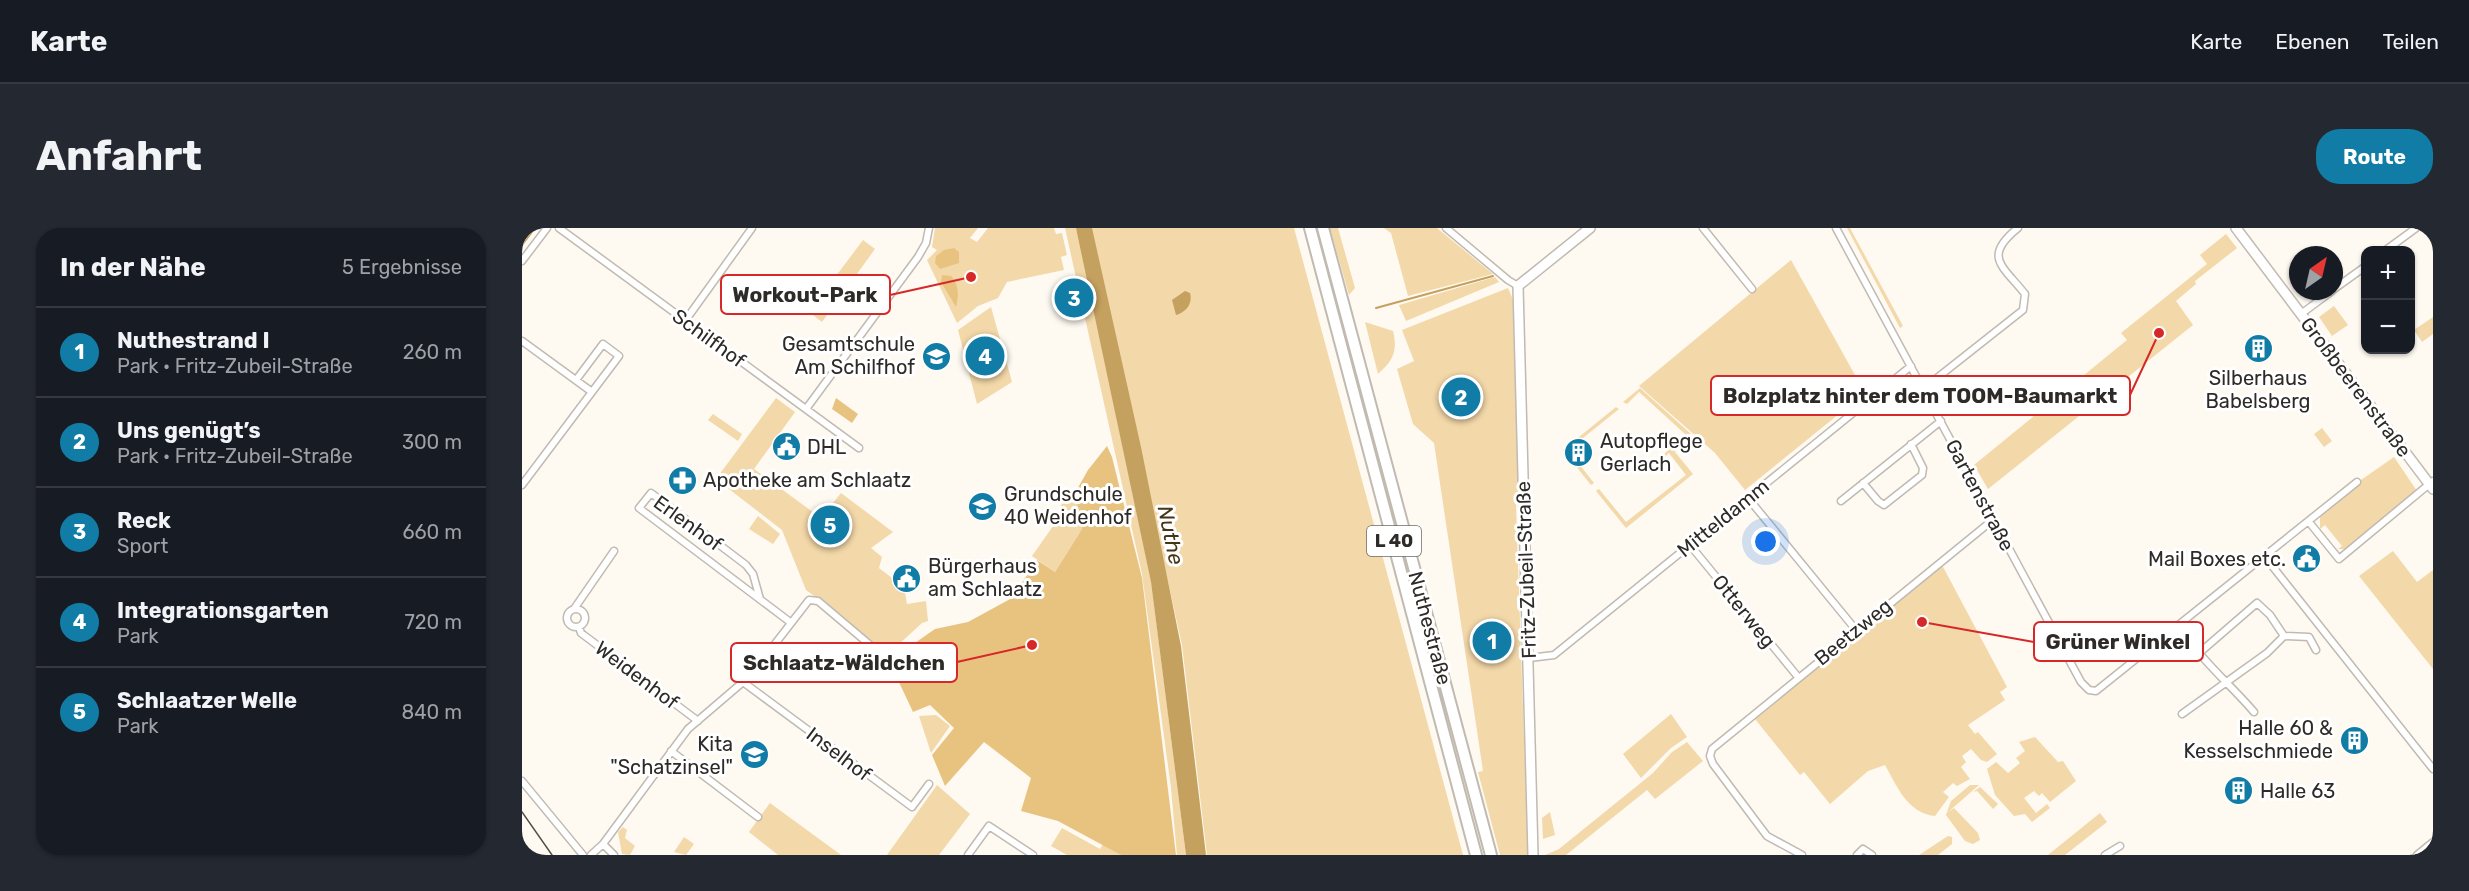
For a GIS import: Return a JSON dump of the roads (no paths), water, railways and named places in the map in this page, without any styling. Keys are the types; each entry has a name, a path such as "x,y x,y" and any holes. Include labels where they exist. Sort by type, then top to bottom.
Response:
{"highway":[{"name":"Nuthestraße","path":"1310,228 1476,855"},
{"name":"Nuthestraße","path":"1323,228 1491,855"}],"street":[{"path":"522,261 547,228"},
{"name":"Schilfhof","path":"559,228 858,448"},
{"path":"685,321 752,228"},
{"path":"806,409 918,257 926,243 929,228"},
{"path":"1446,228 1518,286 1590,228"},
{"path":"1703,228 1752,289"},
{"name":"Gartenstraße","path":"1836,228 2081,682 2087,689 2096,691 2265,557"},
{"path":"1923,389 2023,310 2025,294 1999,260 1998,250 2002,241 2018,228"},
{"name":"Großbeerenstraße","path":"2236,228 2432,485"},
{"path":"2391,246 2416,228"},
{"path":"2343,283 2361,270"},
{"name":"Fritz-Zubeil-Straße","path":"1518,286 1533,855"},
{"path":"2301,314 2320,300"},
{"path":"522,341 592,392"},
{"path":"522,485 619,356 603,344 576,380"},
{"name":"Mitteldamm","path":"1529,658 1554,655 1911,366"},
{"path":"1841,501 1941,421"},
{"path":"1863,483 1884,505 1913,484 1923,471 1911,444"},
{"path":"2357,482 2265,557 2433,769"},
{"path":"2309,522 2339,559 2432,485"},
{"name":"Erlenhof","path":"760,599 753,574 746,565 651,492 639,508 790,622"},
{"path":"1748,498 1856,630"},
{"name":"Beetzweg","path":"1802,855 1776,842 1758,825 1711,761 1710,752 1714,746 1798,677 1994,519"},
{"name":"Otterweg","path":"1690,545 1798,677"},
{"path":"574,609 614,551"},
{"path":"591,855 603,844 671,752 698,721 743,682 806,602 814,599 876,650"},
{"path":"2198,654 2258,603 2270,615 2284,636"},
{"name":"Weidenhof","path":"574,609 581,610 586,617 579,627 571,626 567,619 574,609"},
{"name":"Weidenhof","path":"579,627 581,633 698,721"},
{"path":"2185,635 2198,654 2254,712"},
{"path":"2182,714 2267,653 2284,636 2309,637 2316,650"},
{"name":"Inselhof","path":"743,682 912,807 929,784"},
{"path":"671,752 758,817"},
{"path":"522,781 583,855"},
{"path":"968,855 989,826 1033,855"},
{"path":"2417,855 2433,842"},
{"path":"603,844 614,855"},
{"path":"2105,855 2120,846"},
{"path":"1857,855 1863,849 1872,855"}],"waterway":[{"path":"522,245 535,228"},
{"path":"1376,308 1493,276"}],"tram line":[{"path":"522,812 552,855"}],"place":[{"name":"Workout-Park","path":"971,277"},
{"name":"Reck","path":"1074,298"},
{"name":"Bolzplatz hinter dem TOOM-Baumarkt","path":"2159,333"},
{"name":"Silberhaus Babelsberg","path":"2258,348"},
{"name":"Gesamtschule Am Schilfhof","path":"936,356"},
{"name":"Integrationsgarten","path":"985,356"},
{"name":"Uns genügt’s","path":"1461,397"},
{"name":"DHL","path":"786,447"},
{"name":"Autopflege Gerlach","path":"1579,452"},
{"name":"Apotheke am Schlaatz","path":"682,480"},
{"name":"Grundschule 40 Weidenhof","path":"983,506"},
{"name":"Schlaatzer Welle","path":"830,525"},
{"name":"Mail Boxes etc.","path":"2307,559"},
{"name":"Bürgerhaus am Schlaatz","path":"907,578"},
{"name":"Grüner Winkel","path":"1922,622"},
{"name":"Nuthestrand I","path":"1492,641"},
{"name":"Schlaatz-Wäldchen","path":"1032,645"},
{"name":"Halle 60 & Kesselschmiede","path":"2354,740"},
{"name":"Kita \"Schatzinsel\"","path":"754,755"},
{"name":"Halle 63","path":"2239,791"}],"water label":[{"name":"Nuthe","path":"1171,535"}]}
